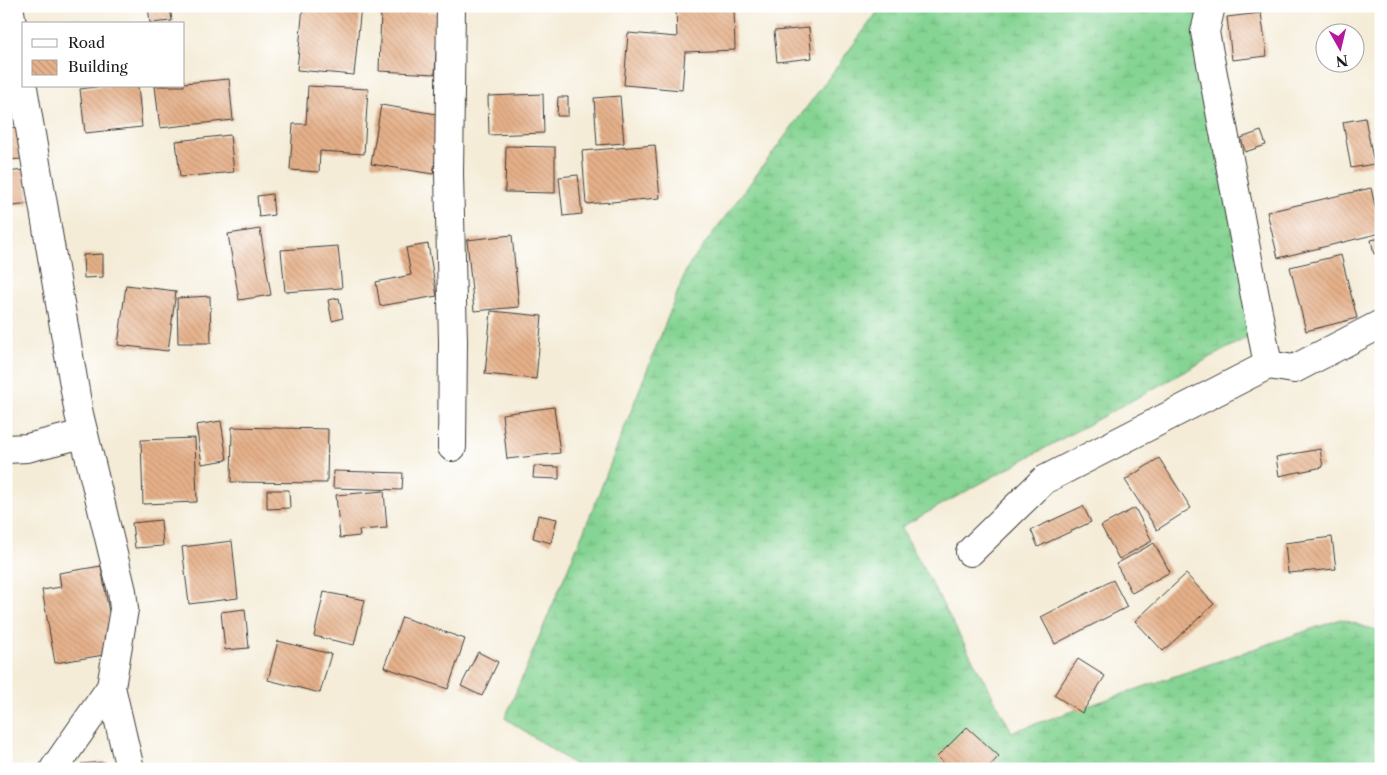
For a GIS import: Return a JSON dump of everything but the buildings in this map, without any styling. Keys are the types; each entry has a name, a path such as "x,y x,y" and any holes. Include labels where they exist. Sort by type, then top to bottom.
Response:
{"street":[{"path":"9,6 11,48 83,434 122,591 124,609 111,688 130,769"},
{"path":"451,6 449,174 453,342 452,447"},
{"path":"1211,6 1205,32 1268,365"},
{"path":"970,552 1044,480 1268,365 1294,368 1381,324"},
{"path":"6,449 27,448 83,434"},
{"path":"54,769 111,688"}],"green space":[{"path":"882,6 1215,6 1255,333 901,527 1012,732 1341,619 1381,632 1381,769 581,769 505,718 590,516 687,268"}]}
